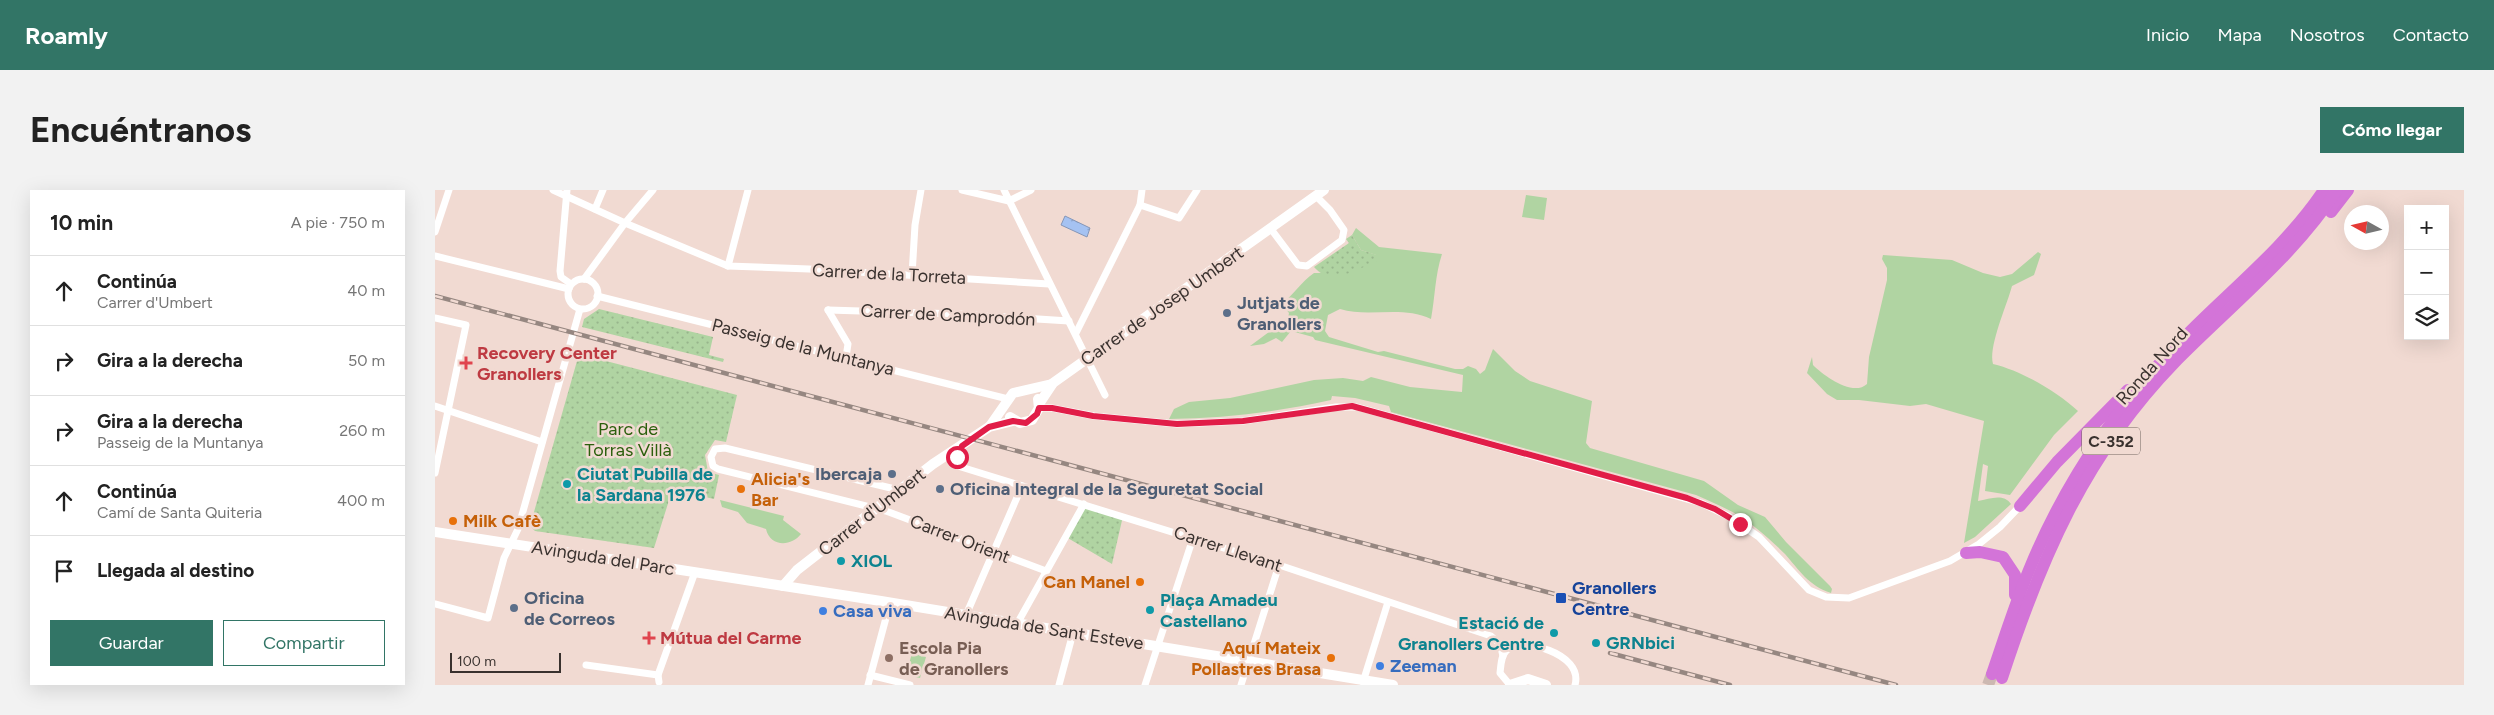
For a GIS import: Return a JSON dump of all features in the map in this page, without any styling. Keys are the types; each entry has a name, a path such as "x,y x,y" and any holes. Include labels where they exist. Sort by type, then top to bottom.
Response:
{"highway":[{"path":"2293,230 2317,190"},
{"name":"Ronda Nord","path":"2324,190 2293,230 2265,261 2160,362 2113,421 2078,472 2049,526 2015,607 1997,676 2048,552 2070,508 2098,460 2143,399 2174,364 2290,252 2337,190"},
{"path":"2290,252 2304,244 2348,190"},
{"path":"2020,506 2057,462 2149,367 2160,362"},
{"path":"1966,553 1996,554 2003,557 2012,566 2016,584 2015,607"}],"street":[{"path":"435,232 449,190"},
{"name":"Carrer de la Torreta","path":"553,190 567,193 625,223 728,266 1049,284"},
{"path":"595,209 603,190"},
{"path":"435,256 570,287 584,279 625,223 653,190"},
{"path":"728,266 748,190"},
{"path":"912,275 915,225 921,190"},
{"path":"961,190 1009,202 1031,190"},
{"path":"1004,190 1105,395"},
{"path":"1076,333 1140,206 1142,190"},
{"path":"1140,206 1179,218 1197,190"},
{"path":"567,193 560,270 561,277 570,287 569,300 579,309"},
{"name":"Carrer de Josep Umbert","path":"1053,383 1320,193 1344,230 1342,240 1307,266 1298,265 1271,229"},
{"path":"579,309 589,307 597,296 594,284 584,279"},
{"name":"Passeig de la Muntanya","path":"597,296 846,358 1007,402"},
{"path":"435,604 488,618 504,558 512,544 579,309"},
{"name":"Carrer de Camprodón","path":"846,358 848,344 828,310 959,314 1069,321"},
{"path":"435,318 466,325 435,474"},
{"path":"986,430 1013,393 1053,383"},
{"path":"986,430 1013,421 1026,423 1037,414 1039,406 1053,383"},
{"path":"1027,390 1037,397 1039,406"},
{"path":"1007,402 1007,414 1013,421"},
{"path":"435,406 542,442"},
{"path":"1039,406 1093,416 1177,424 1243,421 1357,407 1701,503 1728,516 1759,537 1809,590 1826,598 1849,598 1950,561 1966,553 2000,527 2020,506"},
{"name":"Carrer d'Umbert","path":"783,586 797,570 899,490 958,452 986,430"},
{"name":"Carrer Orient","path":"899,490 725,448 717,448 711,455 712,464 718,469 886,511 1046,572"},
{"name":"Carrer Llevant","path":"958,452 957,462 961,467 1279,565 1491,636 1500,644 1503,656 1500,673 1510,685"},
{"path":"966,615 1023,486"},
{"path":"1017,624 1084,504"},
{"name":"Avinguda del Parc","path":"435,532 695,572"},
{"path":"1145,685 1193,538"},
{"path":"1241,685 1279,565"},
{"path":"586,665 659,678 695,572"},
{"name":"Avinguda de Sant Esteve","path":"695,572 1248,661 1363,683 1393,685"},
{"path":"1363,683 1388,602"},
{"path":"867,685 890,603"},
{"path":"1059,685 1073,633"},
{"path":"1503,656 1507,650 1515,646 1554,652 1564,658 1573,668 1577,678 1575,685"},
{"path":"870,675 910,685"},
{"path":"1510,685 1528,679 1546,685"}],"green space":[{"path":"1526,195 1547,198 1544,220 1522,217"},
{"path":"1356,228 1379,247 1442,254 1436,278 1431,319 1409,313 1362,312 1340,309 1328,315 1325,331 1329,337 1378,352 1384,351 1455,369 1463,369 1468,366 1476,369 1480,374 1485,370 1493,349 1515,371 1530,381 1592,401 1586,443 1590,448 1704,481 1738,505 1765,517 1786,542 1830,586 1832,589 1831,593 1810,582 1782,551 1749,523 1727,509 1696,495 1391,412 1389,406 1355,398 1332,396 1331,400 1271,411 1231,416 1169,419 1174,409 1189,402 1230,398 1314,380 1343,378 1363,381 1371,377 1410,387 1462,392 1463,375 1315,340 1313,337 1291,331 1282,342 1276,338 1264,344 1250,346 1288,318 1289,313 1282,304 1314,273 1376,255 1361,250 1352,235"},
{"path":"1352,235 1361,250 1377,255 1377,261 1345,275 1336,276 1328,276 1314,267 1349,243 1346,239"},
{"path":"2038,252 2041,254 2034,275 2012,286 1995,337 1992,357 1993,364 2015,371 2038,383 2060,396 2078,411 2054,435 2010,495 1985,491 1988,466 1983,464 1978,501 2000,498 2011,504 1975,537 1964,543 1984,421 1926,404 1910,406 1859,400 1837,400 1827,394 1807,373 1812,357 1813,365 1839,384 1854,388 1867,384 1869,357 1887,280 1887,268 1882,259 1883,255 1952,260 1983,273 2000,277 2012,274"},
{"path":"599,309 713,337 709,355 724,359 723,362 582,327 584,319"},
{"name":"Parc de Torras Villà","path":"579,354 737,395 726,442 715,440 705,455 708,472 719,475 714,499 692,494 671,494 654,548 535,531 530,526"},
{"path":"720,500 784,516 783,520 801,534 787,543 776,542 768,535 766,529 747,523 738,512 722,507"},
{"path":"1084,504 1123,516 1112,564 1066,537"},
{"path":"912,653 926,657 920,678 906,675"}],"water":[{"path":"1065,216 1090,228 1087,237 1061,225"}],"tunnel":[{"path":"1988,685 1992,674"}],"railway":[{"path":"435,296 1896,685"},
{"path":"1610,653 1730,685"}],"place":[{"name":"Jutjats de Granollers","path":"1227,313"},
{"name":"Recovery Center Granollers","path":"466,363"},
{"name":"Ibercaja","path":"892,474"},
{"name":"Ciutat Pubilla de la Sardana 1976","path":"567,484"},
{"name":"Alicia's Bar","path":"741,489"},
{"name":"Oficina Integral de la Seguretat Social","path":"940,489"},
{"name":"Milk Cafè","path":"453,521"},
{"name":"XIOL","path":"841,561"},
{"name":"Can Manel","path":"1140,582"},
{"name":"Granollers Centre","path":"1561,598"},
{"name":"Oficina de Correos","path":"514,608"},
{"name":"Plaça Amadeu Castellano","path":"1150,610"},
{"name":"Casa viva","path":"823,611"},
{"name":"Estació de Granollers Centre","path":"1554,633"},
{"name":"Mútua del Carme","path":"649,638"},
{"name":"GRNbici","path":"1596,643"},
{"name":"Escola Pia de Granollers","path":"889,658"},
{"name":"Aquí Mateix Pollastres Brasa","path":"1331,658"},
{"name":"Zeeman","path":"1380,666"}],"route":[{"path":"957,457 962,446 989,427 1002,422 1026,423 1037,414 1039,408 1052,408 1093,416 1146,422 1213,424 1352,406 1687,498 1715,509 1740,524"}]}
